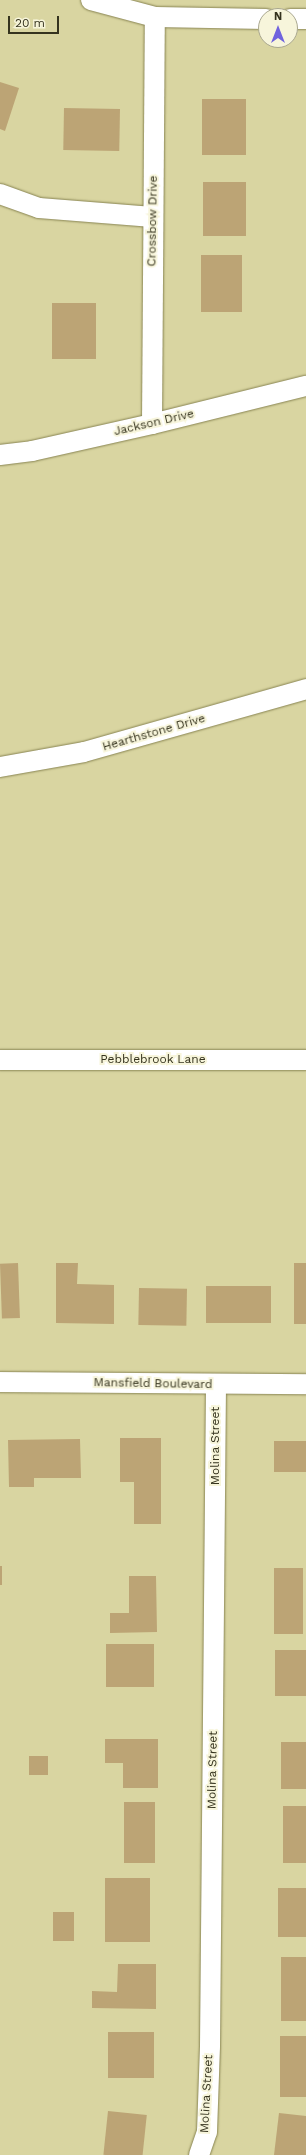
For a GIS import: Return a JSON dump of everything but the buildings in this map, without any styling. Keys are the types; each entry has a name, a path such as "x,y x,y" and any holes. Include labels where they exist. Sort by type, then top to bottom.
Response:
{"street":[{"path":"91,0 155,17 258,19"},
{"name":"Crossbow Drive","path":"152,424 155,17"},
{"path":"0,194 39,208 153,217"},
{"name":"Jackson Drive","path":"0,454 32,452 306,386"},
{"name":"Hearthstone Drive","path":"0,767 84,752 306,689"},
{"name":"Pebblebrook Lane","path":"0,1060 306,1060"},
{"name":"Mansfield Boulevard","path":"0,1382 306,1384"},
{"name":"Molina Street","path":"199,2155 207,2132 210,2046 216,1384"}]}
